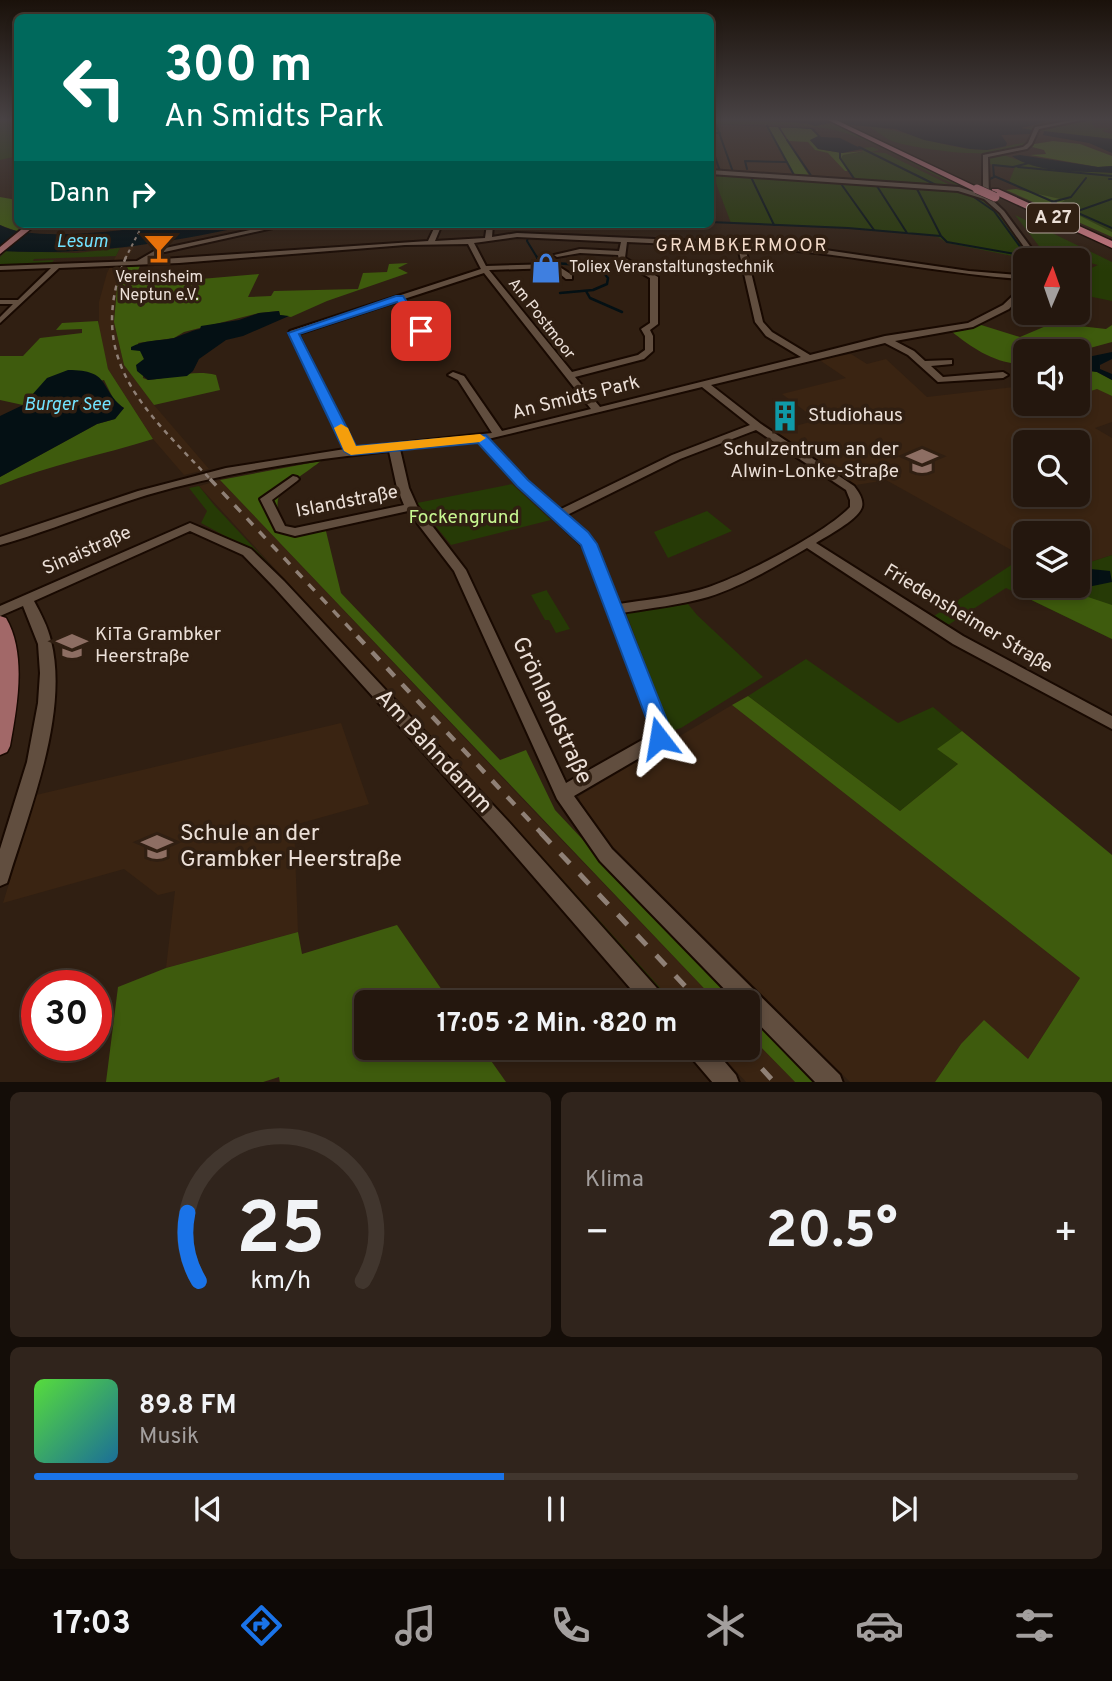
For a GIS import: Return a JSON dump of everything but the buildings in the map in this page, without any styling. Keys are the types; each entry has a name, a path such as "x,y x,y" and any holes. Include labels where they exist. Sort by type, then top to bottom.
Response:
{"highway":[{"name":"A 27","path":"942,169 977,186"},
{"name":"A 27","path":"943,169 992,196 1112,251"},
{"name":"A 27","path":"992,196 1112,245"}],"main road":[{"path":"0,251 28,228"},
{"path":"0,622 8,664 9,693 0,746"}],"street":[{"path":"987,169 992,196 1028,248"},
{"path":"714,172 946,187 992,196"},
{"path":"137,263 158,251 269,228"},
{"path":"431,242 437,228"},
{"path":"488,239 489,228"},
{"path":"0,268 137,263 431,242 470,242 517,235 791,247 1013,278"},
{"path":"623,257 624,241"},
{"name":"Am Postmoor","path":"470,242 484,269 597,411"},
{"path":"741,245 759,322 769,334 809,358"},
{"path":"557,255 580,251 623,257 654,277 654,324 645,329 649,337 649,351 641,358 568,376"},
{"path":"351,451 293,333 484,269 555,266 569,277"},
{"path":"0,321 57,267"},
{"name":"An Smidts Park","path":"0,541 183,482 272,462 499,435 885,340 970,325 1006,307 1013,296"},
{"path":"400,298 431,347 436,347"},
{"path":"0,302 20,302"},
{"path":"885,340 911,353 941,380 1003,375"},
{"path":"923,364 949,362"},
{"path":"453,375 461,378 499,435"},
{"path":"615,609 708,593 841,523 855,510 857,499 850,488 757,426 704,384"},
{"path":"558,515 676,457 757,426"},
{"path":"481,438 522,483 589,544 658,723 659,738 563,794"},
{"name":"Grönlandstraße","path":"394,447 402,488 411,507 460,570 563,794 606,855 831,1082"},
{"name":"Islandstraße","path":"293,478 266,499 279,528 295,532 411,507"},
{"name":"Sinaistraße","path":"0,611 190,527"},
{"name":"Am Bahndamm","path":"190,527 247,552 279,584 501,826 646,990"},
{"name":"Friedensheimer Straße","path":"807,542 958,640 1112,723"},
{"path":"0,877 22,807 43,724 45,643 26,599"},
{"path":"708,1060 727,1082"}],"shaded area":[{"path":"720,169 790,169 794,176 721,172"},
{"path":"806,169 846,169 854,180 810,177"},
{"path":"134,247 125,262 115,304 114,322 124,365 209,469 184,475 153,439 108,369 99,331 99,302 107,273 120,248"},
{"name":"Schulzentrum an der Alwin-Lonke-Straße","path":"851,354 867,364 886,359 927,397 1013,387 1013,416 1090,416 1090,391 1097,388 1112,396 1112,422 1095,428 1112,438 1112,555 1090,562 1090,521 1013,521 1013,551 886,480 856,485 774,432 817,420 782,394 846,378 818,359"},
{"path":"220,480 706,990 662,990 199,486"},
{"path":"732,705 1080,978 1028,1059 961,1044 935,1082 850,1082 584,818 579,796"},
{"name":"Schule an der Grambker Heerstraße","path":"341,723 369,804 294,825 298,932 166,968 175,891 158,895 124,869 3,903 36,795"},
{"path":"760,1046 795,1082 746,1082 726,1060 760,1060"}],"green space":[{"path":"790,169 805,169 810,177 794,176"},
{"path":"848,169 918,169 954,187 940,186 979,198 993,208 1025,248 1013,248 1013,256 947,243 930,235 731,223 714,173 854,180"},
{"path":"925,169 980,194 963,188"},
{"path":"1014,169 1112,173 1112,232 1057,205 1064,200 1034,193 1009,182"},
{"path":"1016,189 1065,200 1058,205 1112,232 1112,237 1006,190"},
{"path":"0,197 14,199 14,228 20,228 16,231 0,225"},
{"path":"1015,215 1083,248 1040,248"},
{"path":"120,248 116,256 34,259 33,261 54,260 51,264 0,267 0,257 6,251 77,253"},
{"path":"1090,251 1112,262 1112,301 1090,296 1090,269 1098,265 1090,263"},
{"path":"408,263 398,268 408,273 327,301 291,317 280,315 279,311 259,313 184,332 174,338 138,343 144,359 143,378 148,380 207,373 216,375 220,390 154,405 124,365 114,322 117,288 125,265 141,264 131,285 259,274 248,297 271,296 274,291 358,289 363,273 387,272 389,264"},
{"path":"98,321 108,369 153,439 0,485 0,477 97,424 115,419 124,408 115,402 104,380 32,396 23,405 0,400 0,356 23,356 40,338 82,333 82,329 56,330 62,323"},
{"path":"978,324 1020,337 1046,326 1106,329 1112,325 1112,342 1090,348 1090,339 1013,339 1013,364 985,354 951,331"},
{"path":"1090,371 1112,380 1112,396 1097,389 1090,391"},
{"path":"321,461 279,496 278,510 282,520 297,528 324,523 341,593 500,760 526,750 555,810 724,990 706,990 220,480"},
{"name":"Fockengrund","path":"512,484 551,520 451,545 417,503"},
{"path":"199,486 662,990 654,990 251,550 201,523 207,511 189,488"},
{"path":"707,511 732,531 668,558 654,532"},
{"path":"1112,555 1112,639 1027,598 1090,598 1090,562"},
{"path":"1013,564 1013,591 1006,588 945,627 931,618"},
{"path":"547,590 570,629 556,633 549,620 545,620 531,595"},
{"path":"1027,598 1090,598 1112,605 1112,639"},
{"path":"688,604 763,677 681,728 668,732 662,707 626,613"},
{"path":"806,659 898,723 933,707 962,731 938,749 958,764 900,811 748,696"},
{"path":"748,696 900,811 958,764 937,749 962,731 1112,855 1112,1082 935,1082 961,1044 984,1020 1028,1059 1080,978 732,705"},
{"path":"397,925 442,990 354,990 354,1060 490,1060 506,1082 280,1082 279,1077 263,1082 106,1082 109,1061 112,1061 112,1034 118,987 166,968 298,932 302,954"},
{"path":"760,1027 815,1082 795,1082 760,1046"}],"water":[{"path":"1053,169 1112,169 1112,173"},
{"name":"Lesum","path":"0,225 34,233 106,232 136,228 236,228 97,250 0,251"},
{"name":"Burger See","path":"279,311 280,315 289,316 243,336 226,340 199,359 187,376 148,380 137,371 136,365 144,359 140,351 131,350 131,347 174,338 200,329 201,326"},
{"path":"1112,352 1112,359 1100,365 1100,369 1112,374 1112,380 1090,371 1090,357"},
{"name":"Burger See","path":"68,370 92,373 98,377 124,408 115,419 97,424 0,477 0,416 23,405 47,378"},
{"path":"1090,569 1110,571 1112,582 1090,587"}],"waterway":[{"path":"730,172 733,172 732,169"},
{"path":"791,169 794,175"},
{"path":"807,169 812,177"},
{"path":"848,169 855,180"},
{"path":"905,169 936,185"},
{"path":"990,179 994,177 993,169"},
{"path":"1044,169 1112,176"},
{"path":"773,174 809,176"},
{"path":"750,175 774,225"},
{"path":"994,176 1053,202"},
{"path":"1053,202 1071,197 1086,178"},
{"path":"853,180 957,186"},
{"path":"839,181 874,230"},
{"path":"875,183 907,233"},
{"path":"915,185 941,236"},
{"path":"941,236 947,242 1027,256 994,211 971,195"},
{"path":"1075,212 1112,199"},
{"path":"1060,205 1075,212"},
{"path":"1075,212 1112,228"},
{"path":"714,222 774,225"},
{"path":"774,225 941,236"},
{"path":"528,237 527,241 537,258"},
{"path":"537,258 538,261 549,263"},
{"path":"553,263 598,266 608,278 607,284 593,290 560,293"},
{"path":"586,291 590,298 622,312"}],"railway":[{"path":"126,257 141,228"},
{"path":"126,257 115,293 112,326 117,355 128,382 145,407 212,481"},
{"path":"210,479 358,637"},
{"path":"357,636 543,835"},
{"path":"541,833 689,990"},
{"path":"754,1060 774,1082"}],"slow traffic":[{"path":"341,428 351,451 480,438"}],"place":[{"name":"Vereinsheim Neptun e.V.","path":"159,248"},
{"name":"Toliex Veranstaltungstechnik","path":"546,268"},
{"name":"Studiohaus","path":"785,416"},
{"name":"Schulzentrum an der Alwin-Lonke-Straße","path":"922,461"},
{"name":"KiTa Grambker Heerstraße","path":"72,646"},
{"name":"Schule an der Grambker Heerstraße","path":"157,847"}],"district":[{"name":"GRAMBKERMOOR","path":"742,246"}],"route":[{"path":"421,331 400,298 293,333 351,451 481,438 522,483 583,536 589,544 620,621 658,723 659,738"}]}
